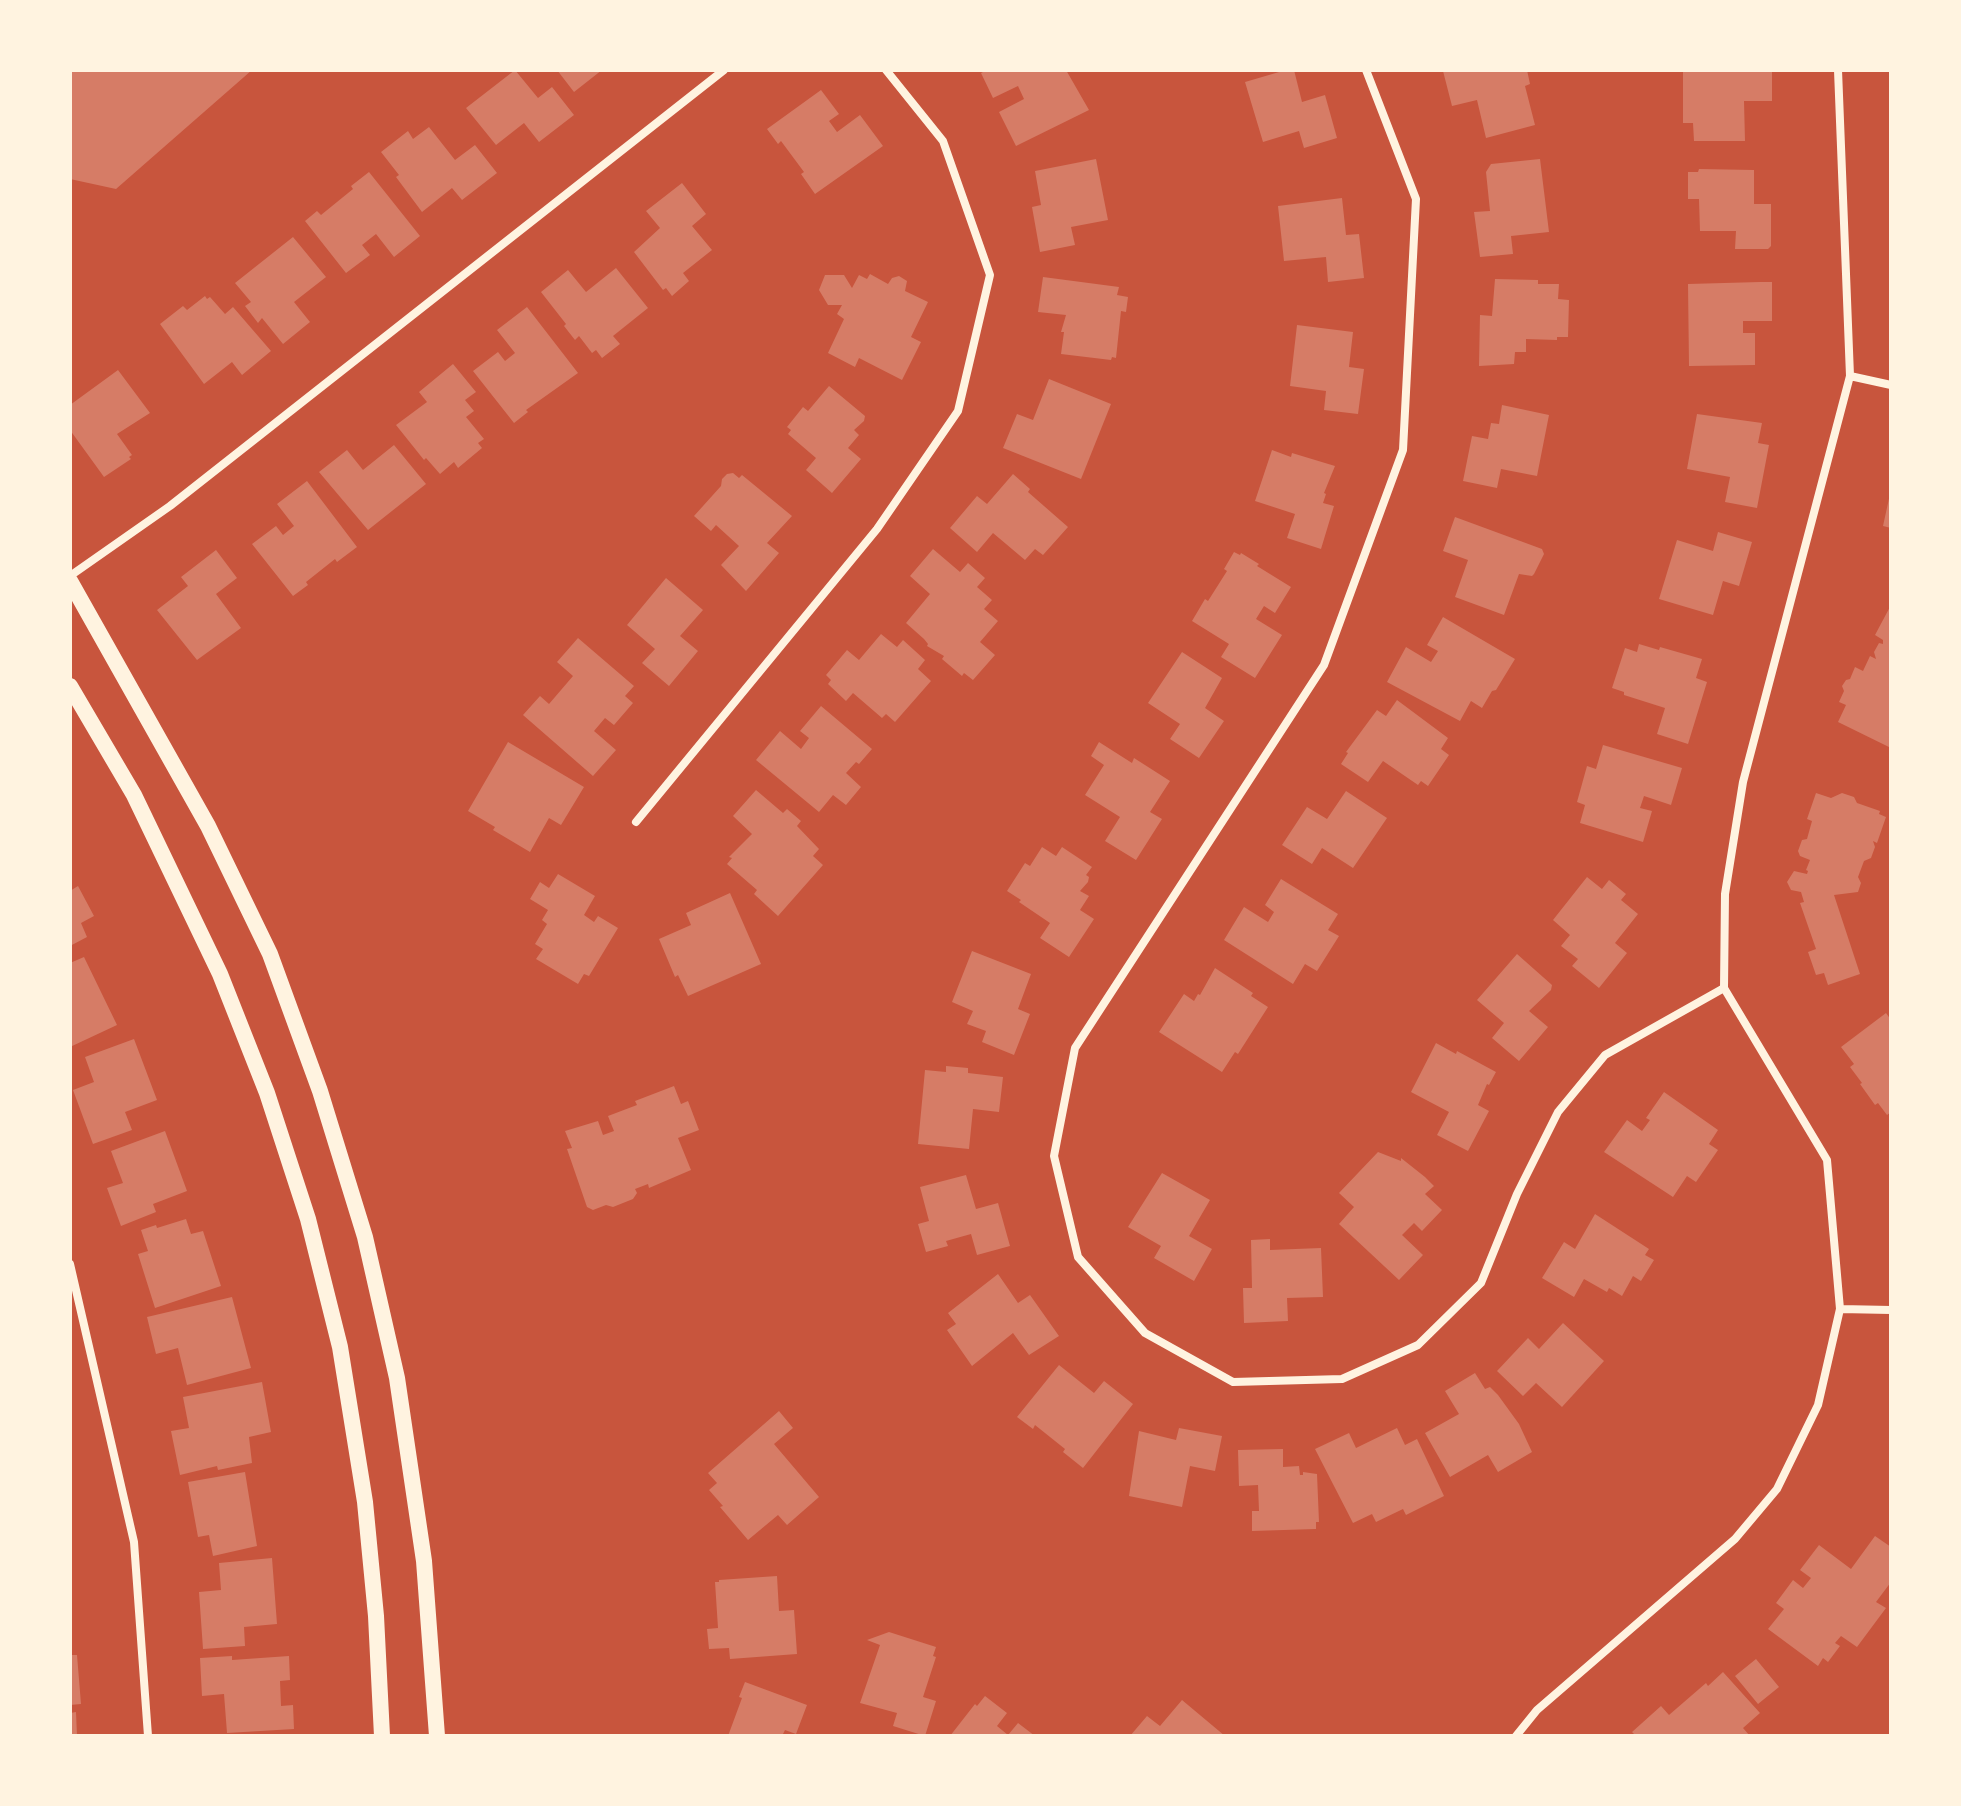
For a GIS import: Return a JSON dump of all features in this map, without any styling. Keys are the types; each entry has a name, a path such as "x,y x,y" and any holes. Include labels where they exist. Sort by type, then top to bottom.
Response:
{"main road":[{"path":"70,578 208,826 257,926 270,954 324,1106 365,1237 397,1378 424,1561 437,1736"},
{"path":"70,686 134,795 220,974 267,1093 308,1219 340,1347 365,1502 376,1616 382,1736"}],"street":[{"path":"70,578 183,496 724,70"},
{"path":"636,822 877,529 958,411 990,275 943,141 886,70"},
{"path":"1366,70 1416,199 1403,450 1324,665 1075,1048 1054,1156 1078,1257 1145,1333 1233,1382 1342,1379 1418,1345 1481,1283 1517,1194 1558,1112 1605,1055 1724,988"},
{"path":"1516,1736 1537,1710 1735,1539 1777,1489 1818,1405 1840,1309 1827,1160 1724,988 1725,894 1743,782 1850,376 1838,70"},
{"path":"1850,376 1891,385"},
{"path":"70,1264 134,1542 148,1736"},
{"path":"1840,1309 1891,1310"}],"building":[{"path":"70,70 252,70 116,189 70,179"},
{"path":"515,70 538,98 552,87 574,115 539,142 524,123 496,145 466,108"},
{"path":"557,70 602,70 574,92"},
{"path":"987,70 1066,70 1089,110 1016,146 999,112 1024,99 1018,86 993,98 981,73"},
{"path":"1294,70 1302,102 1325,95 1337,138 1304,148 1299,131 1263,142 1245,82"},
{"path":"1527,70 1530,84 1525,86 1535,125 1486,138 1477,100 1452,106 1443,71"},
{"path":"1683,70 1772,70 1772,101 1744,101 1745,141 1694,141 1693,123 1683,123"},
{"path":"821,90 839,114 829,121 837,132 860,115 883,146 815,194 801,174 804,172 781,141 778,144 767,129"},
{"path":"429,127 455,160 475,145 497,173 462,200 452,188 422,212 381,152 408,131 413,139"},
{"path":"1096,159 1108,220 1071,227 1075,245 1040,252 1032,207 1041,205 1035,171"},
{"path":"1540,159 1549,232 1511,236 1513,254 1480,257 1474,212 1490,211 1486,172 1491,164"},
{"path":"1699,169 1754,170 1754,204 1771,204 1771,246 1768,249 1735,249 1736,231 1700,231 1699,199 1688,199 1688,172 1698,172"},
{"path":"369,172 420,236 394,257 376,234 362,245 370,255 346,273 305,221 317,211 321,215"},
{"path":"682,183 706,214 692,226 712,250 683,273 689,281 672,296 666,288 663,290 634,252 660,228 646,211"},
{"path":"1342,198 1346,235 1359,234 1364,278 1328,282 1326,257 1284,261 1278,206"},
{"path":"293,237 326,277 294,302 310,322 283,344 262,318 258,323 245,306 251,302 235,283"},
{"path":"616,268 648,308 613,336 620,344 602,358 596,350 592,353 579,336 575,340 541,292 568,270 586,292"},
{"path":"870,274 888,284 892,278 899,276 907,281 905,291 928,302 911,337 921,342 902,380 859,358 855,367 828,353 844,319 837,314 842,305 828,305 819,290 825,275 844,275 852,288 859,275 867,279"},
{"path":"1043,277 1119,287 1117,295 1128,297 1126,312 1121,311 1116,358 1061,354 1064,332 1061,332 1066,315 1038,312"},
{"path":"1495,279 1559,284 1558,299 1569,300 1568,337 1557,337 1557,340 1526,339 1526,352 1515,352 1514,364 1479,366 1480,315 1492,316"},
{"path":"1772,282 1772,321 1743,321 1743,333 1755,333 1755,365 1689,366 1688,284"},
{"path":"205,296 207,299 210,297 225,314 233,307 271,351 242,375 232,362 204,384 160,324 183,306 187,310"},
{"path":"527,307 578,373 526,410 528,412 514,423 473,371 498,352 505,361 515,353 497,330"},
{"path":"1297,325 1353,332 1349,367 1364,369 1358,414 1324,410 1326,391 1290,386"},
{"path":"453,364 476,392 465,400 474,411 466,417 484,439 478,443 482,448 458,468 454,462 440,474 426,458 424,460 396,425 427,402 419,392"},
{"path":"118,370 150,413 117,434 132,455 129,457 131,459 104,477 70,430 70,405"},
{"path":"1049,379 1111,404 1081,479 1003,448 1017,414 1033,420"},
{"path":"829,386 865,416 854,430 859,435 848,448 861,459 832,493 806,470 816,458 788,434 791,430 787,427 803,407 808,411"},
{"path":"1502,405 1549,415 1537,476 1501,469 1497,488 1463,481 1472,436 1488,439 1491,423 1499,424"},
{"path":"1697,414 1762,423 1758,443 1769,445 1757,508 1725,502 1730,477 1687,469"},
{"path":"394,445 426,484 368,530 319,472 347,450 363,470"},
{"path":"1272,450 1335,466 1324,493 1323,503 1334,506 1321,549 1287,538 1295,514 1255,501"},
{"path":"733,473 739,478 742,475 792,516 767,543 779,553 746,591 721,565 739,546 716,525 711,531 694,516 721,486 722,479"},
{"path":"1013,474 1030,489 1028,492 1068,527 1043,555 1035,549 1025,560 993,533 977,552 950,528 977,496 987,504"},
{"path":"307,481 357,547 337,562 335,559 293,596 252,544 276,526 283,535 294,526 277,504"},
{"path":"1891,494 1891,528 1883,526"},
{"path":"1455,517 1542,549 1544,554 1534,574 1519,574 1504,615 1455,597 1468,560 1443,551"},
{"path":"1718,532 1752,542 1739,586 1723,581 1713,615 1659,599 1677,540 1713,551"},
{"path":"933,549 960,572 968,563 985,578 977,587 992,600 984,609 998,621 980,642 995,655 973,680 964,673 962,676 942,659 944,656 927,646 924,639 906,623 930,594 910,576"},
{"path":"216,550 237,578 216,594 241,628 197,660 157,610 188,586 181,577"},
{"path":"1234,552 1259,564 1257,566 1291,587 1275,613 1264,606 1256,619 1282,635 1255,678 1221,657 1229,644 1192,621 1227,571 1224,569"},
{"path":"666,578 703,610 680,636 698,651 669,686 642,663 655,649 627,625"},
{"path":"1891,605 1891,748 1838,722 1846,705 1839,702 1844,691 1842,686 1850,679 1855,667 1863,671 1870,656 1876,659 1874,652 1883,640 1875,635"},
{"path":"1443,617 1515,659 1482,708 1471,701 1460,721 1387,682 1406,647 1431,662 1438,651 1427,645"},
{"path":"881,634 897,647 903,640 925,660 918,669 931,681 895,722 886,714 882,718 853,693 846,701 828,684 831,680 826,675 847,650 859,660"},
{"path":"578,638 634,686 625,696 633,703 614,725 605,718 594,731 616,750 593,776 523,715 540,696 549,704 573,676 557,662"},
{"path":"1639,644 1702,659 1696,678 1707,682 1688,744 1657,734 1665,708 1612,688 1625,648 1637,652"},
{"path":"1182,652 1222,678 1205,708 1224,721 1199,758 1170,739 1180,724 1148,703"},
{"path":"1397,700 1448,738 1441,749 1449,755 1428,786 1421,781 1418,785 1383,761 1368,782 1341,764 1346,752 1377,710 1386,716"},
{"path":"821,706 872,749 846,773 861,787 846,805 833,795 819,812 756,760 780,731 801,749 809,738 800,731"},
{"path":"508,742 584,787 561,825 549,818 530,852 468,811"},
{"path":"1099,742 1132,763 1134,758 1170,781 1150,812 1162,819 1136,860 1105,841 1120,817 1085,795 1104,765 1091,756"},
{"path":"1603,745 1682,768 1671,805 1644,796 1640,808 1652,811 1643,842 1580,823 1585,805 1577,802 1587,766 1596,769"},
{"path":"756,790 783,813 787,809 801,821 797,826 819,849 813,856 823,865 778,916 754,894 757,890 727,864 732,858 729,857 752,834 733,816"},
{"path":"1346,791 1387,818 1353,868 1322,848 1312,864 1282,845 1307,807 1327,819"},
{"path":"1816,793 1831,798 1842,793 1854,797 1857,803 1880,811 1879,814 1886,817 1877,843 1873,841 1875,847 1871,858 1864,861 1858,877 1861,883 1858,892 1834,895 1860,974 1828,985 1824,973 1816,975 1808,952 1816,949 1800,903 1804,902 1801,892 1791,890 1787,882 1794,871 1807,874 1808,871 1810,860 1800,856 1798,851 1802,840 1807,839 1812,821 1807,819"},
{"path":"1042,847 1056,856 1062,847 1092,867 1086,875 1088,882 1080,891 1089,896 1080,910 1094,919 1069,957 1040,938 1050,923 1007,891 1025,863 1030,866"},
{"path":"558,874 595,896 584,915 594,922 598,916 618,928 589,976 584,974 578,984 536,959 543,949 535,944 547,924 542,920 548,910 530,899 540,882 549,888"},
{"path":"1587,877 1602,889 1609,880 1626,894 1621,900 1638,914 1615,943 1627,953 1599,988 1572,966 1578,959 1561,946 1570,935 1553,920"},
{"path":"1281,879 1338,914 1328,930 1339,936 1317,971 1305,964 1293,984 1224,940 1244,907 1268,922 1274,912 1265,905"},
{"path":"78,886 94,916 81,923 87,937 70,946 70,891"},
{"path":"730,893 761,964 688,996 678,975 675,977 659,939 691,925 686,913"},
{"path":"972,951 1031,974 1018,1009 1030,1014 1014,1055 982,1042 986,1031 967,1024 973,1011 952,1002"},
{"path":"1517,954 1552,985 1551,990 1529,1011 1548,1027 1519,1061 1492,1038 1504,1023 1477,1000"},
{"path":"84,957 117,1025 70,1047 70,963"},
{"path":"1215,968 1268,1007 1238,1054 1235,1052 1222,1072 1159,1032 1184,994 1194,1001 1200,995"},
{"path":"1886,1013 1891,1020 1891,1112 1887,1115 1878,1103 1875,1105 1860,1084 1850,1067 1854,1064 1841,1047"},
{"path":"134,1039 157,1100 125,1112 132,1130 93,1144 73,1090 94,1082 85,1057"},
{"path":"1436,1043 1496,1072 1478,1105 1489,1111 1468,1151 1437,1135 1449,1112 1411,1092"},
{"path":"946,1066 968,1068 968,1073 1003,1077 999,1112 973,1109 969,1149 918,1144 925,1070 946,1072"},
{"path":"674,1086 681,1104 688,1101 699,1130 678,1138 691,1170 649,1188 648,1184 635,1189 637,1193 633,1199 613,1207 606,1205 593,1210 587,1207 567,1149 572,1148 565,1131 598,1121 603,1135 614,1131 608,1116 637,1105 635,1101"},
{"path":"1664,1092 1718,1130 1709,1144 1718,1150 1696,1182 1687,1176 1673,1197 1604,1152 1627,1120 1642,1131 1650,1120 1646,1118"},
{"path":"165,1131 187,1191 153,1204 156,1212 121,1226 107,1188 123,1183 111,1151"},
{"path":"1378,1152 1401,1161 1401,1158 1425,1177 1434,1186 1425,1194 1442,1210 1422,1231 1414,1223 1402,1235 1423,1255 1399,1280 1339,1224 1354,1207 1339,1193"},
{"path":"1162,1173 1210,1200 1189,1236 1212,1249 1194,1281 1154,1258 1161,1246 1128,1227"},
{"path":"966,1175 976,1209 998,1203 1010,1246 977,1255 971,1234 946,1241 948,1246 926,1252 918,1224 929,1221 920,1187"},
{"path":"1595,1214 1649,1249 1645,1255 1654,1260 1641,1281 1633,1276 1622,1296 1609,1288 1607,1292 1584,1279 1574,1297 1542,1278 1564,1242 1575,1249"},
{"path":"186,1219 191,1234 203,1231 221,1286 155,1308 138,1254 148,1251 141,1230"},
{"path":"1270,1239 1270,1250 1321,1248 1323,1297 1287,1298 1288,1321 1244,1323 1243,1288 1252,1288 1251,1240"},
{"path":"998,1274 1018,1303 1030,1295 1059,1336 1029,1355 1013,1333 972,1366 947,1330 956,1324 948,1313"},
{"path":"232,1297 251,1368 187,1385 178,1348 156,1354 147,1317"},
{"path":"1563,1323 1604,1361 1562,1407 1536,1383 1523,1396 1497,1371 1528,1338 1539,1349"},
{"path":"1059,1365 1094,1393 1104,1381 1133,1404 1083,1468 1035,1425 1033,1429 1017,1417"},
{"path":"1475,1373 1485,1389 1490,1387 1498,1395 1519,1424 1532,1452 1498,1472 1488,1455 1450,1477 1425,1433 1459,1414 1445,1391"},
{"path":"262,1382 271,1432 249,1437 252,1463 218,1470 217,1466 180,1475 171,1431 189,1428 183,1397"},
{"path":"779,1411 793,1428 774,1444 819,1497 787,1525 778,1515 748,1540 709,1490 717,1483 708,1473"},
{"path":"1179,1428 1222,1436 1215,1471 1190,1466 1182,1507 1129,1496 1139,1431 1176,1440"},
{"path":"1397,1428 1405,1445 1417,1439 1444,1496 1406,1515 1403,1509 1376,1522 1372,1514 1353,1523 1315,1449 1349,1433 1356,1448"},
{"path":"1283,1449 1283,1467 1299,1466 1300,1475 1303,1472 1317,1474 1319,1522 1316,1522 1316,1529 1252,1531 1252,1511 1259,1511 1258,1485 1239,1486 1238,1450"},
{"path":"245,1472 257,1546 213,1556 209,1535 198,1537 188,1482"},
{"path":"1875,1536 1891,1547 1891,1582 1876,1602 1886,1608 1857,1647 1841,1636 1835,1643 1840,1646 1828,1662 1823,1658 1818,1666 1768,1629 1784,1609 1776,1603 1793,1580 1803,1588 1811,1578 1800,1570 1819,1545 1851,1569"},
{"path":"272,1558 277,1624 244,1627 245,1646 203,1649 199,1592 221,1590 219,1563"},
{"path":"777,1576 779,1611 794,1610 797,1654 730,1659 729,1648 709,1649 707,1629 718,1628 715,1582"},
{"path":"889,1632 936,1647 933,1656 936,1657 923,1697 936,1701 925,1736 893,1726 897,1713 860,1703 880,1645 867,1640"},
{"path":"70,1655 77,1655 81,1704 70,1705"},
{"path":"232,1656 232,1660 289,1656 290,1680 280,1681 281,1706 293,1705 294,1729 227,1733 224,1694 202,1696 200,1658"},
{"path":"1756,1659 1779,1687 1758,1704 1735,1676"},
{"path":"1723,1672 1760,1713 1743,1728 1750,1736 1636,1736 1632,1732 1661,1706 1669,1715"},
{"path":"745,1682 807,1705 796,1734 785,1730 782,1736 728,1736"},
{"path":"985,1696 1007,1713 997,1726 1008,1735 1018,1723 1035,1736 950,1736"},
{"path":"1182,1700 1225,1736 1130,1736 1147,1716 1160,1726"},
{"path":"76,1712 77,1736 70,1736 70,1713"}]}
